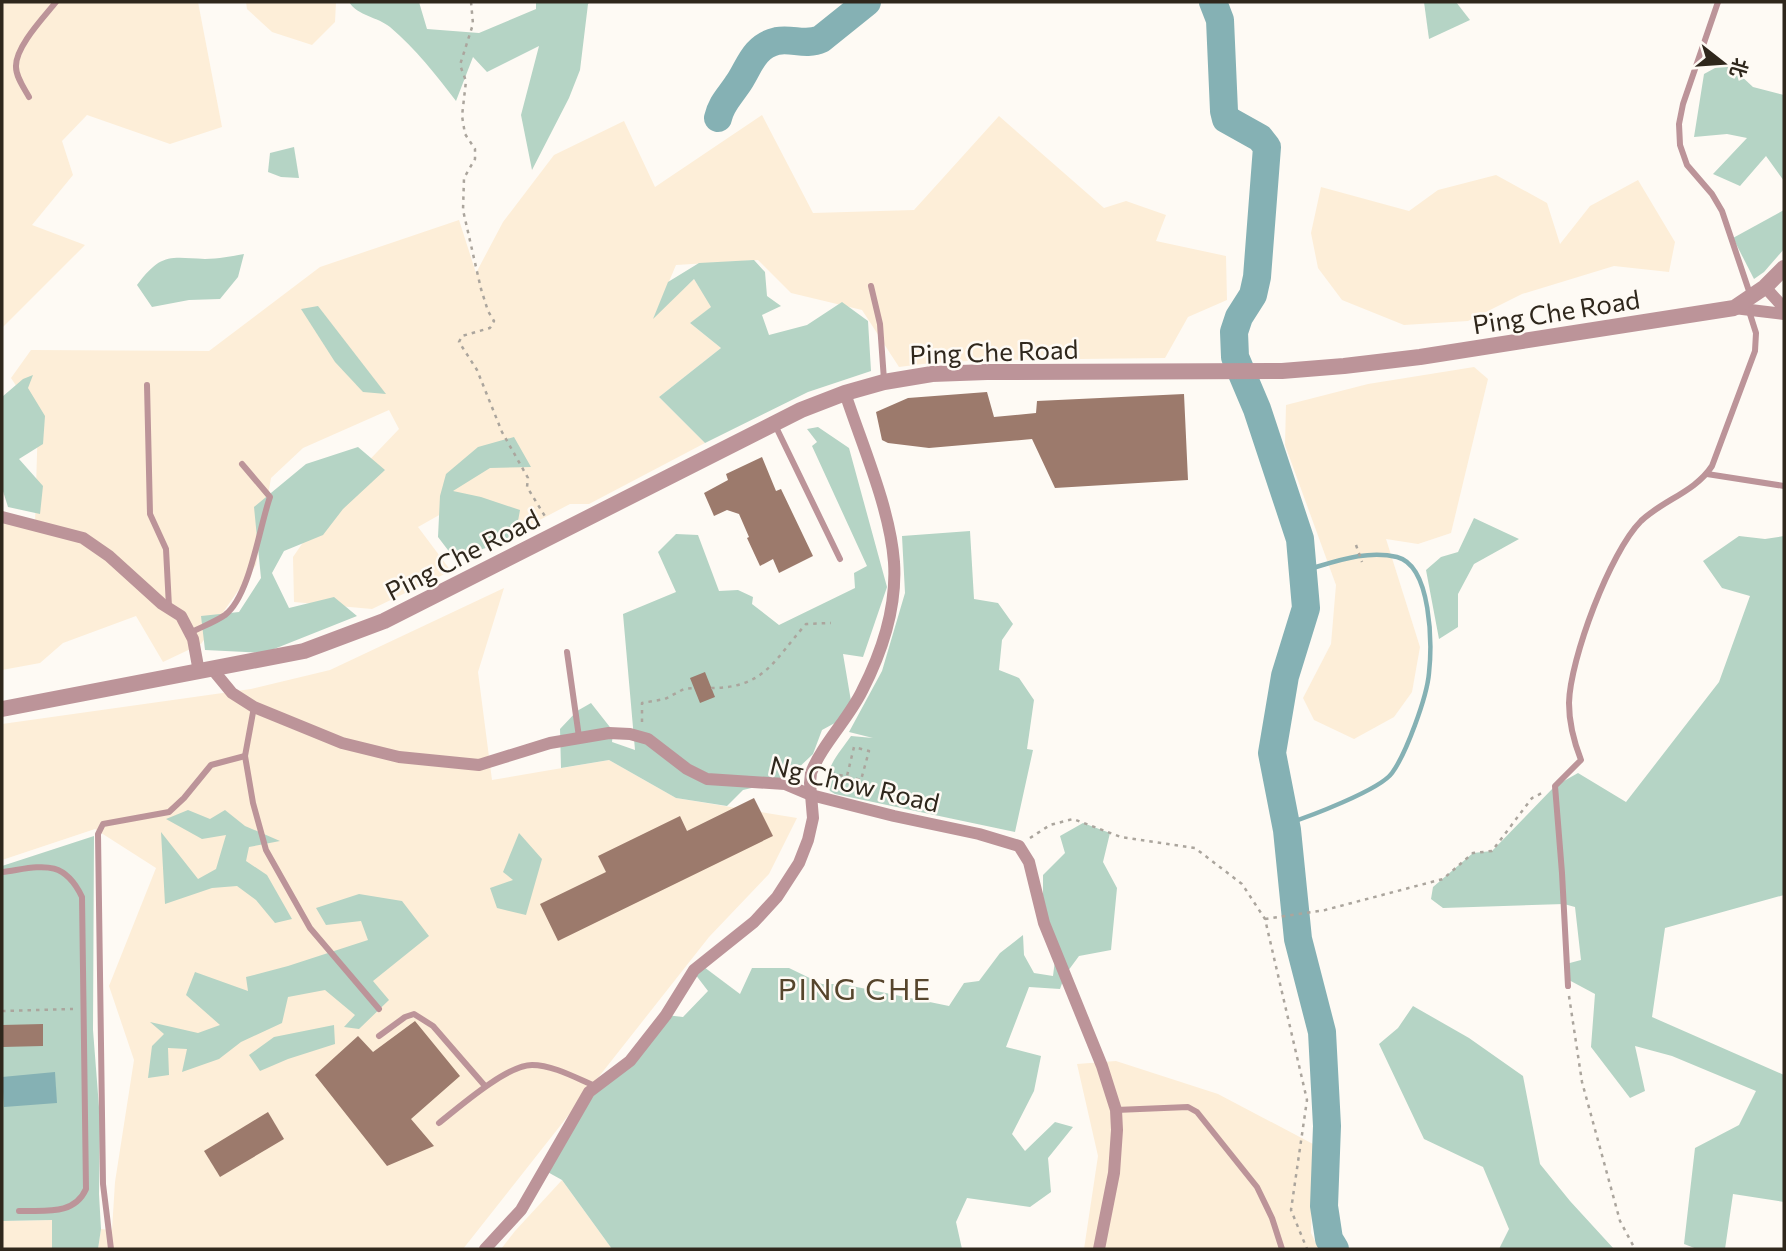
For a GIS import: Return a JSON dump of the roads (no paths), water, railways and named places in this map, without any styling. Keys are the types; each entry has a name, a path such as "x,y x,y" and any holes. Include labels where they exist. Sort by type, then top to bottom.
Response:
{"street":[{"path":"1750,301 1784,268"},
{"path":"1750,301 1784,311"},
{"path":"1750,301 1784,311"},
{"name":"Ping Che Road","path":"2,709 304,651 384,621 801,410 884,382 932,374 987,372 1282,371 1420,357 1750,301"},
{"path":"485,1249 521,1210 580,1104 595,1086 631,1061 666,1015 694,971 754,922 776,897 799,863 813,818 810,778 813,767 846,720 865,685 885,635 892,600 894,565 890,534 845,393"},
{"path":"2,517 83,538 109,556 181,616 206,671"},
{"name":"Ng Chow Road","path":"206,671 254,708 356,747 400,757 479,765 579,737 618,733 642,736 687,769 707,779 781,784 894,816 1008,841 1019,846 1029,862 1044,923 1102,1066 1116,1110"},
{"path":"1099,1249 1114,1173 1116,1110"}],"lane":[{"path":"29,97 15,66 22,46 56,2"},
{"path":"1567,986 1555,786 1581,760 1571,729 1569,701 1583,633 1622,544 1642,520 1692,488 1707,474 1717,457 1755,351 1756,333 1750,301 1722,211 1712,194 1687,165 1680,145 1679,124 1683,104 1718,2"},
{"path":"871,286 880,324 884,382"},
{"path":"147,385 150,514 166,549 169,608"},
{"path":"774,423 839,559"},
{"path":"190,633 226,614 242,593 247,581 270,496 242,464"},
{"path":"1707,474 1784,486"},
{"path":"567,652 579,737"},
{"path":"254,708 245,756 253,803 266,850 310,928 379,1009"},
{"path":"111,1249 103,1184 98,834 103,824 169,812 211,765 245,756"},
{"path":"2,872 54,867 68,874 82,897 86,1189 79,1202 68,1209 19,1211"},
{"path":"379,1035 414,1014 433,1026 485,1086"},
{"path":"439,1123 485,1086 530,1065 551,1069 595,1086"},
{"path":"1116,1110 1188,1107 1197,1112 1256,1187 1272,1218 1282,1249"},
{"path":"104,1230 105,1212"}],"water":[{"path":"55,1072 57,1103 4,1107 2,1077"}],"waterway":[{"path":"718,118 723,105 762,48 777,41 810,42 821,39 867,2"},
{"path":"1213,2 1220,20 1226,119 1260,138 1267,147 1257,277 1253,295 1239,317 1234,332 1235,357 1257,409 1300,539 1306,608 1285,676 1272,753 1287,830 1298,939 1322,1032 1327,1126 1324,1206 1329,1239 1335,1249"},
{"path":"1286,824 1359,795 1392,773 1420,710 1430,660 1427,608 1423,590 1409,563 1397,557 1373,555 1349,558 1302,571"}],"district":[{"name":"PING CHE","path":"855,987"}]}
